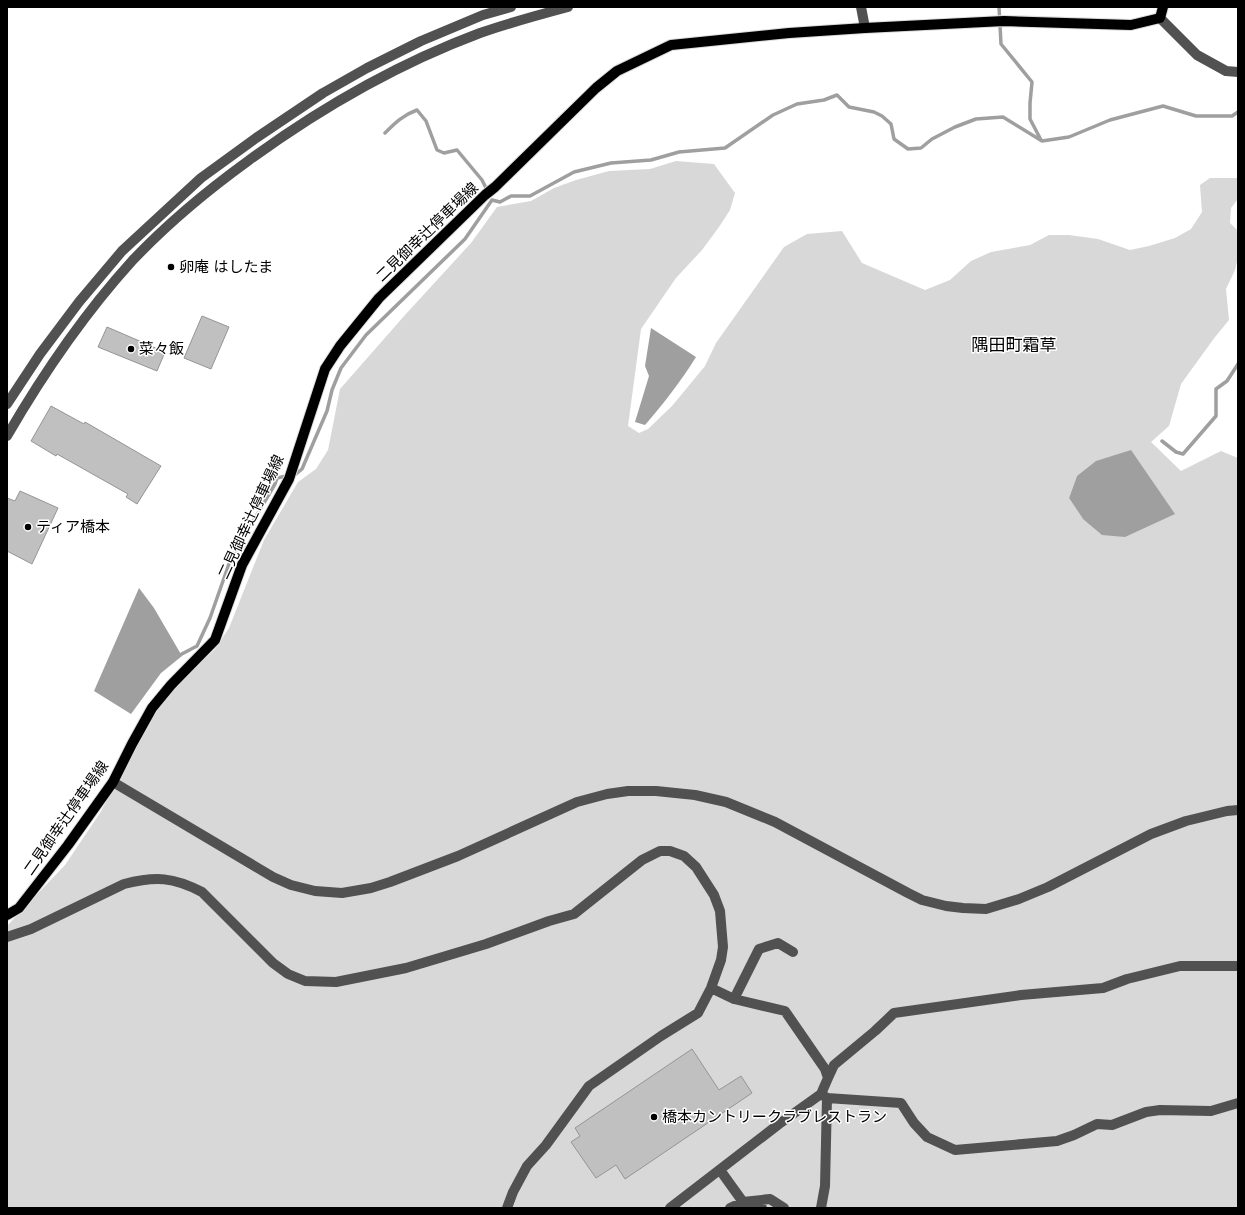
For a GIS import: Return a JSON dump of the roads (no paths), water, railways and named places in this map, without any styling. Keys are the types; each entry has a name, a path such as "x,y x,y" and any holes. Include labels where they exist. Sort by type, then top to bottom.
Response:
{"main road":[{"path":"1160,18 1163,7"},
{"name":"二見御幸辻停車場線","path":"7,915 19,908 68,845 113,782 152,708 171,685 215,640 242,565 289,479 325,369 340,346 379,298 485,195 495,188 596,88 617,71 671,45 789,33 999,21 1131,25 1160,18"}],"street":[{"path":"7,404 40,354 79,302 122,251 201,178 256,138 323,93 367,68 421,41 483,15 511,7"},
{"path":"7,436 49,368 88,313 133,261 175,220 218,183 307,120 359,89 416,61 480,34 568,7"},
{"path":"861,7 865,28"},
{"path":"1160,18 1197,55 1226,71 1238,72"},
{"path":"113,782 273,877 290,885 315,891 342,893 390,882 458,856 577,802 607,794 628,791 656,791 695,795 726,802 775,822 922,900 963,908 986,908 1019,899 1048,887 1151,834 1186,821 1227,811 1238,810"},
{"path":"7,937 31,929 124,884 154,878 171,880 190,886 202,892 273,964 288,974 305,981 336,982 406,968 486,944 549,920 574,914 642,860 660,851 670,851 684,856 696,867 714,895 720,911 724,947 711,988 698,1013 661,1036 589,1086 546,1145 527,1166 513,1192 507,1208"},
{"path":"734,999 759,949 778,943 793,952"},
{"path":"821,1208 825,1186 824,1096 828,1078 834,1065 894,1013 1021,995 1103,988 1134,977 1180,966 1238,966"},
{"path":"711,988 734,999 785,1011 825,1069 828,1078"},
{"path":"670,1208 682,1205 720,1170 779,1124 824,1096 901,1103 914,1123 928,1137 955,1150 1057,1141 1097,1124 1112,1125 1146,1112 1160,1110 1211,1112 1238,1103"},
{"path":"720,1170 742,1202 762,1208"},
{"path":"730,1208 742,1202 770,1199 784,1208"}],"waterway":[{"path":"999,7 1001,44 1032,82 1030,119 1041,140"},
{"path":"178,656 197,646 210,618 230,561 275,484 277,478 296,474 302,469 327,411 332,390 341,368 366,335 465,239 492,200 500,202 511,196 530,196 574,172 611,163 651,160 679,152 725,148 773,115 797,104 824,100 837,95 849,107 874,112 882,116 891,124 894,139 908,149 921,148 932,139 955,127 976,119 1003,117 1042,141 1069,137 1110,120 1163,106 1196,116 1232,116 1238,112"},
{"path":"385,133 403,117 417,110 426,121 437,150 444,153 457,150 482,180 487,190"},
{"path":"1162,441 1176,452 1183,454 1216,416 1216,389 1227,381 1238,364"}],"place":[{"name":"卵庵 はしたま","path":"171,267"},
{"name":"菜々飯","path":"131,349"},
{"name":"ティア橋本","path":"28,527"},
{"name":"橋本カントリークラブレストラン","path":"654,1117"}],"district":[{"name":"隅田町霜草","path":"1014,345"}]}
